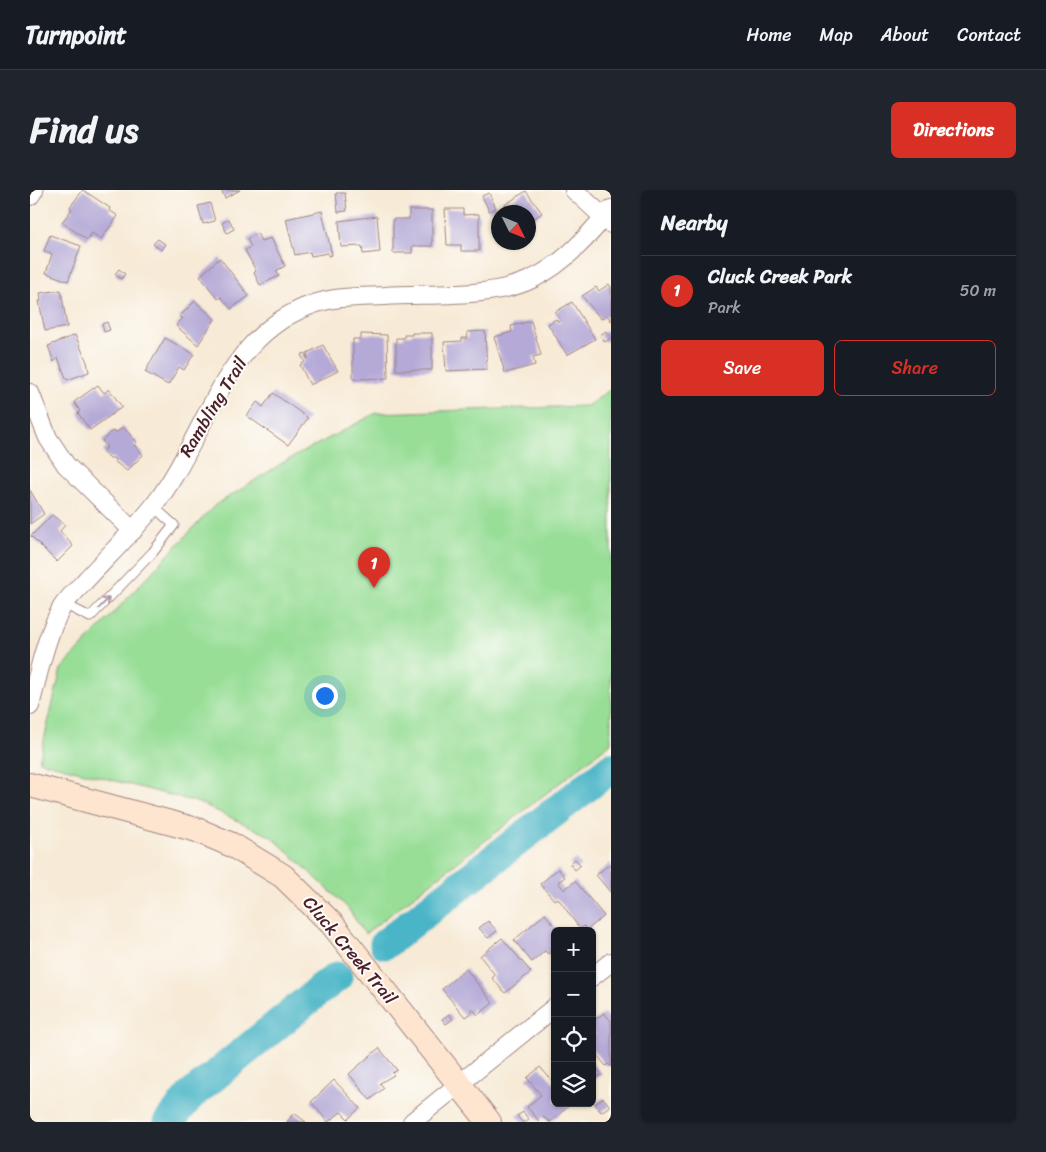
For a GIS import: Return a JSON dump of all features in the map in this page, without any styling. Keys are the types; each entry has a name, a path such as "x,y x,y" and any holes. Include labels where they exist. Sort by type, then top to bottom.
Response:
{"street":[{"path":"30,196 34,190"},
{"path":"574,190 609,217"},
{"name":"Rambling Trail","path":"30,706 48,635 64,604 154,507 222,385 241,357 260,337 287,317 310,304 339,298 494,290 533,279 564,258 609,217"},
{"path":"30,393 48,438 66,466 133,531"},
{"name":"Cluck Creek Trail","path":"30,785 196,830 232,844 283,876 332,924 489,1122"},
{"path":"596,974 611,962"},
{"path":"412,1122 551,1010"}],"lane":[{"path":"64,604 90,617 153,552 174,525 154,507"}],"green space":[{"path":"611,389 611,743 365,934 347,907 272,837 200,803 39,761 61,669 214,506 284,462 376,413 587,406"}],"building":[{"path":"83,190 110,208 109,210 118,216 101,239 92,233 87,240 62,222 72,209 70,207"},
{"path":"221,190 240,190 225,198"},
{"path":"526,191 542,213 536,217 536,205 505,205"},
{"path":"336,193 345,193 347,211 338,212"},
{"path":"489,193 495,205 491,205 491,210 489,211 482,196"},
{"path":"210,203 215,221 203,224 198,206"},
{"path":"445,209 463,209 463,215 479,214 479,251 461,251 461,245 447,245"},
{"path":"409,210 432,210 432,246 412,246 412,253 393,253 393,219 409,219"},
{"path":"322,211 332,255 328,256 328,253 311,256 310,252 295,255 286,219"},
{"path":"377,216 380,252 363,254 362,246 341,247 339,221"},
{"path":"229,219 234,229 227,233 222,223"},
{"path":"257,233 261,241 271,238 285,266 276,271 279,276 260,285 254,273 256,271 245,250 251,247 247,239"},
{"path":"50,235 81,246 68,281 46,273 52,254 44,251"},
{"path":"158,239 165,244 161,250 153,244"},
{"path":"220,258 249,296 231,309 221,297 218,299 200,276"},
{"path":"119,269 125,274 121,279 115,274"},
{"path":"609,284 611,287 611,321 607,315 601,319 582,296 596,287 599,291"},
{"path":"61,290 67,327 45,331 39,301 41,301 40,293"},
{"path":"195,301 215,319 198,345 176,326 183,318 179,317"},
{"path":"572,302 595,339 567,355 548,324 556,319 558,322 561,321 555,312"},
{"path":"531,321 541,355 533,357 535,365 505,373 494,337 512,332 511,326"},
{"path":"107,322 110,330 104,332 102,324"},
{"path":"485,331 487,369 446,371 444,342 462,341 462,338 468,338 467,332"},
{"path":"606,331 611,338 605,342 600,335"},
{"path":"412,333 432,333 432,370 396,370 396,338 404,338 404,335 412,335"},
{"path":"361,334 387,335 388,378 353,379 353,339 361,339"},
{"path":"75,335 87,362 89,372 67,380 58,358 54,362 48,346"},
{"path":"165,338 194,354 184,370 179,367 168,385 145,372"},
{"path":"323,345 338,371 310,385 300,365 305,362 301,355 305,353 308,359 307,353"},
{"path":"98,385 104,393 109,389 122,407 90,430 78,413 80,411 74,402"},
{"path":"273,393 308,418 288,445 247,416 257,402 263,407"},
{"path":"123,427 137,442 134,445 143,455 127,471 115,462 114,458 110,458 103,452 107,447 102,441 112,431 117,432"},
{"path":"30,490 44,514 30,524"},
{"path":"52,515 65,525 60,531 73,546 57,562 31,536"},
{"path":"575,859 581,865 575,870 570,864"},
{"path":"611,863 611,893 596,875"},
{"path":"558,869 565,877 558,882 564,890 575,881 604,916 591,927 579,927 560,901 556,898 554,900 540,884"},
{"path":"545,914 556,927 551,927 551,952 548,954 545,951 532,962 514,940"},
{"path":"488,921 497,931 488,938 479,928"},
{"path":"502,938 531,972 505,993 492,978 495,975 480,956"},
{"path":"466,969 493,1003 478,1015 472,1008 472,1012 465,1017 442,989"},
{"path":"604,1013 611,1021 611,1067 608,1064 606,1066 596,1054 596,1019"},
{"path":"449,1014 453,1019 446,1024 442,1019"},
{"path":"379,1048 397,1070 392,1073 394,1075 380,1083 384,1088 370,1100 349,1074"},
{"path":"540,1067 551,1079 551,1107 568,1107 550,1122 543,1117 539,1121 527,1107 541,1095 527,1078"},
{"path":"596,1067 602,1074 596,1078"},
{"path":"334,1080 360,1108 348,1119 341,1112 328,1122 311,1102"},
{"path":"603,1098 610,1106 601,1112 596,1103"},
{"path":"523,1112 529,1120 526,1122 522,1122 517,1116"},
{"path":"294,1113 306,1122 287,1122"}],"waterway":[{"path":"385,944 611,768"},
{"path":"169,1122 190,1096 337,977"}],"place":[{"name":"Cluck Creek Park","path":"374,588"}]}
